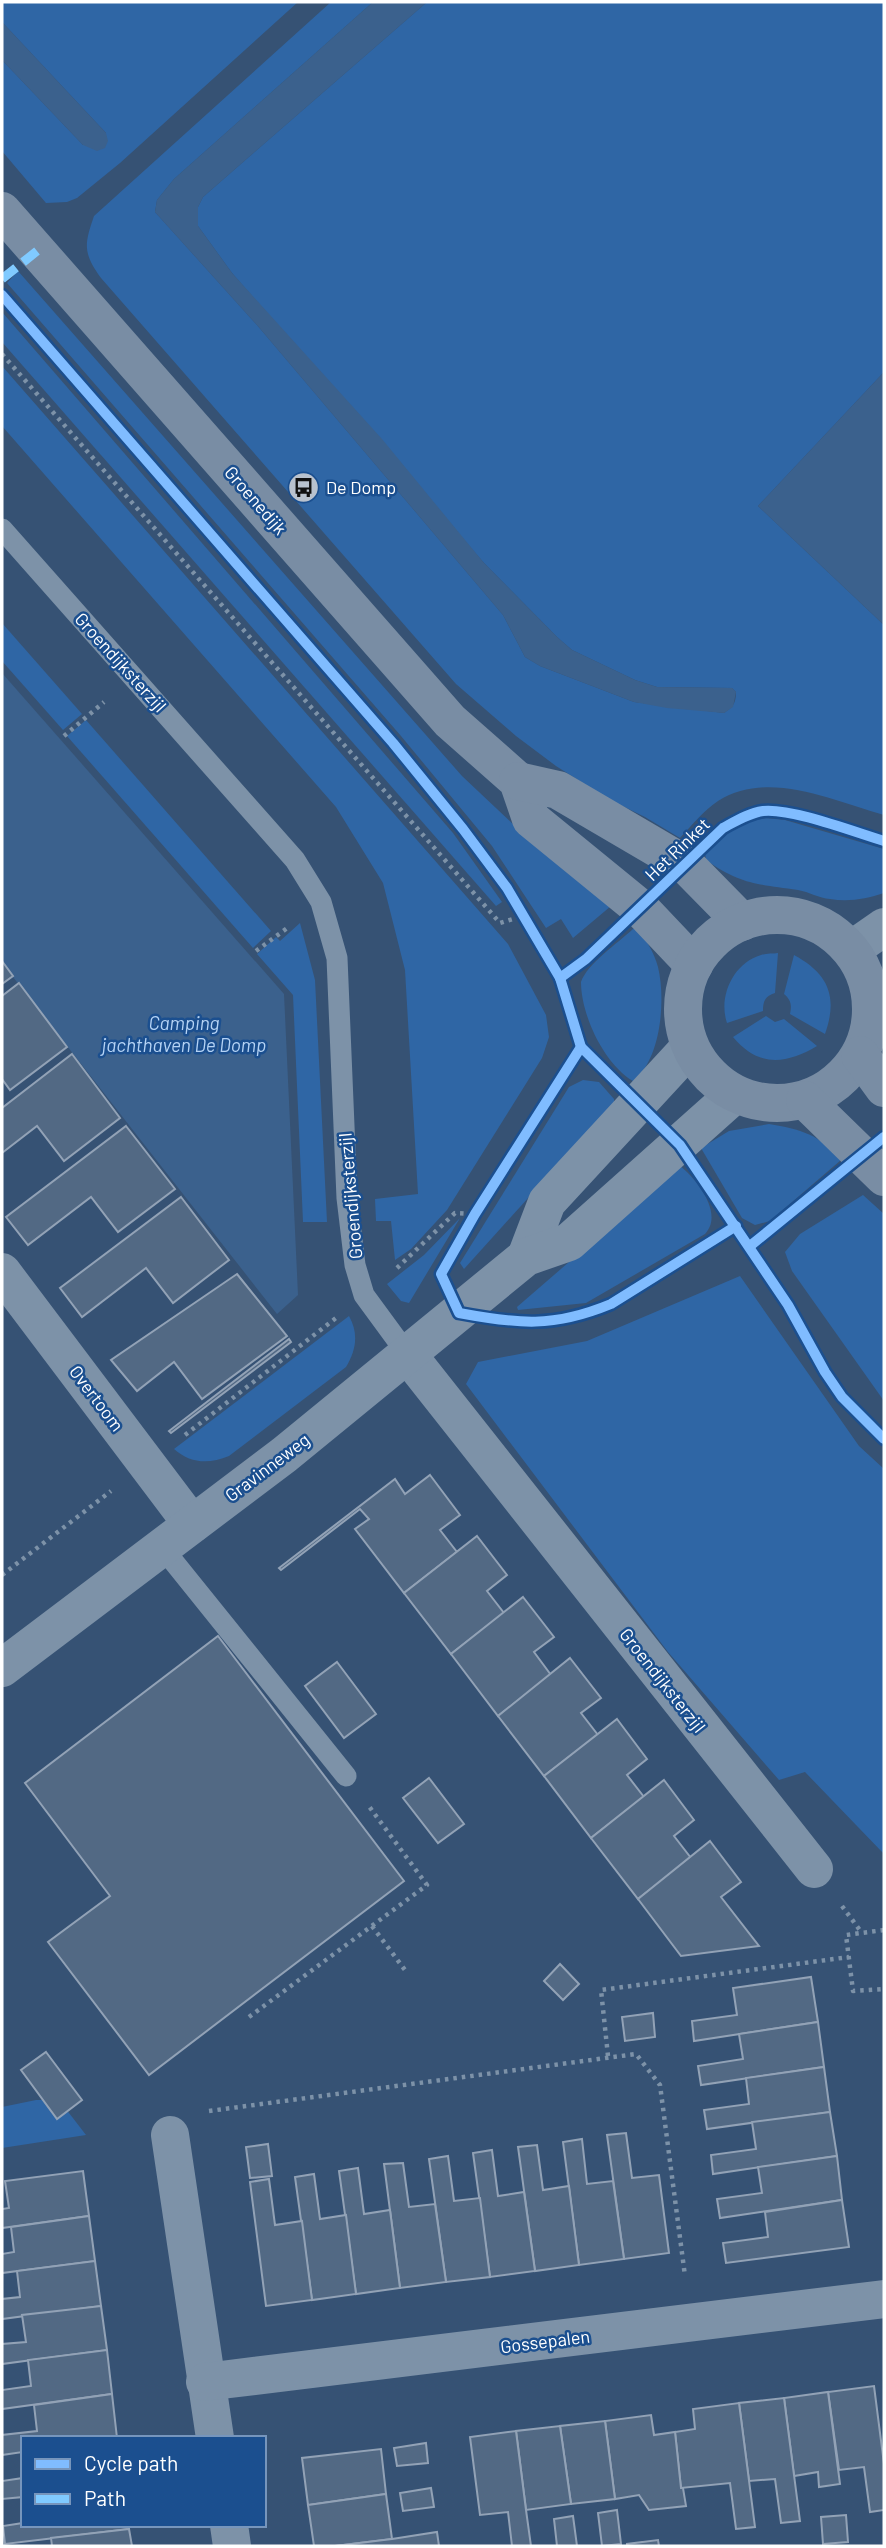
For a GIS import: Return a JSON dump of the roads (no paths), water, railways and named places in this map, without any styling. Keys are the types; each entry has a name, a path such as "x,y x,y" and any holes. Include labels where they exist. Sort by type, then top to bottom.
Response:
{"main road":[{"name":"Groenedijk","path":"2,211 450,721 518,781 558,790 686,864 743,922"},
{"name":"Groenedijk","path":"518,781 531,819 640,908 694,965"},
{"path":"772,915 801,918 829,930 851,950 868,983 871,1020 860,1055 837,1083 805,1100 781,1104 734,1094 708,1074 690,1047 683,1020 684,991 694,965 714,938 743,922 772,915"},
{"path":"860,1055 884,1088"},
{"path":"805,1100 884,1177"}],"street":[{"path":"851,950 884,927"},
{"name":"Gravinneweg","path":"526,1257 547,1202 690,1047"},
{"name":"Gravinneweg","path":"2,1668 284,1455 526,1257 569,1242 734,1094"},
{"name":"Overtoom","path":"2,1272 192,1524"},
{"name":"Groendijksterzijl","path":"408,1355 814,1870"},
{"path":"170,2134 215,2436"},
{"name":"Gossepalen","path":"205,2382 884,2299"},
{"path":"229,2527 232,2546"}],"lane":[{"name":"Groendijksterzijl","path":"2,528 295,860 321,902 337,958 347,1198 355,1265 364,1296 408,1355"},
{"path":"161,1546 346,1776"}],"water":[{"path":"373,2 427,2 203,197 198,207 198,226 232,273 382,439 484,563 557,637 572,650 635,680 657,687 732,688 736,692 733,707 724,713 634,702 540,666 525,657 503,615 257,325 155,212 157,200 174,179"},
{"path":"2,22 106,133 108,141 105,148 97,151 83,145 2,60"},
{"path":"884,372 884,625 758,506"},
{"name":"Camping jachthaven De Domp","path":"2,673 284,994 298,1295 277,1314 2,963"}],"place":[{"name":"De Domp","path":"303,487"}]}
